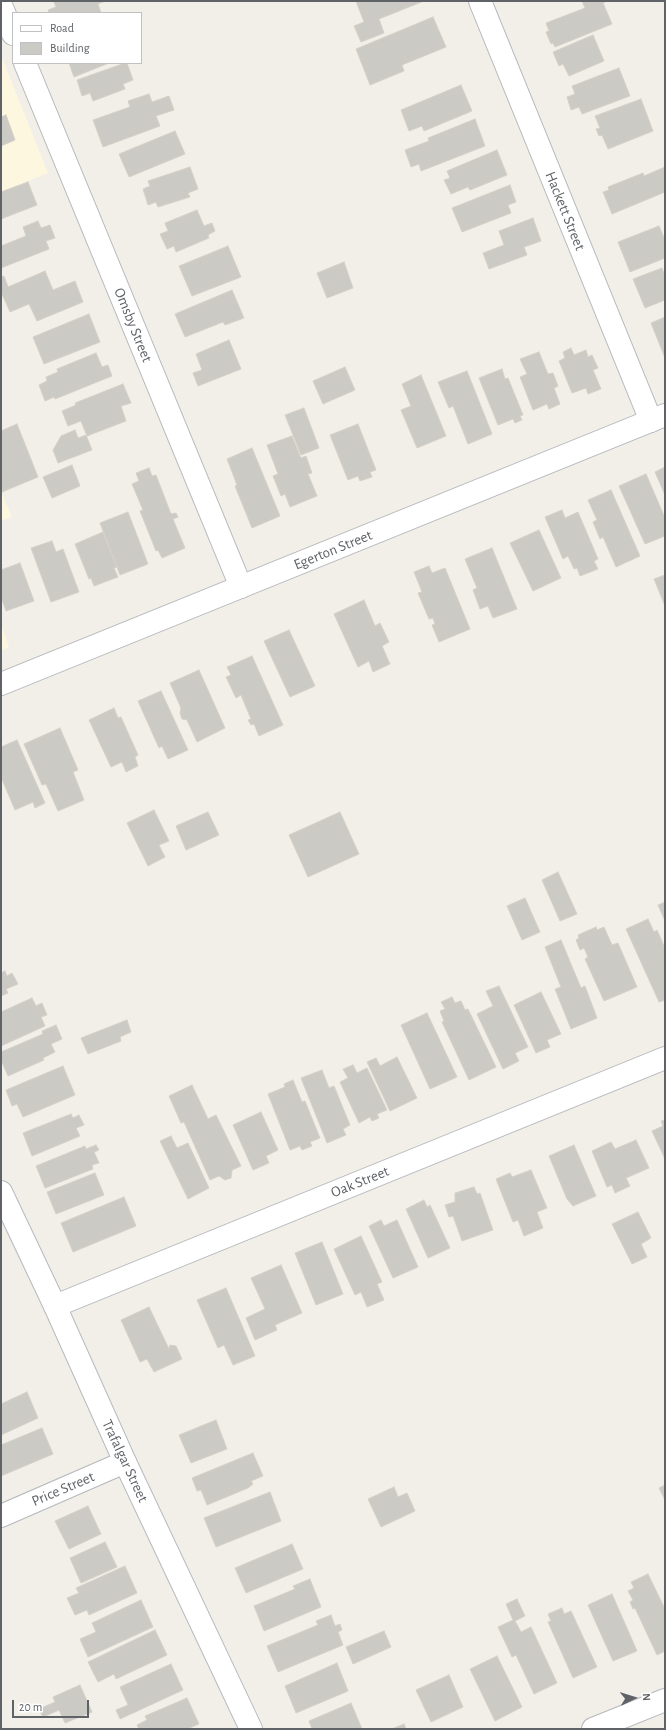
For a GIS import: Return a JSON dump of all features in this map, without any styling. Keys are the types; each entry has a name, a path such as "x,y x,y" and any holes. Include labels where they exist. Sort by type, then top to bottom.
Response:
{"street":[{"name":"Hackett Street","path":"480,1 658,418"},
{"path":"1,5 12,32"},
{"name":"Omsby Street","path":"25,64 241,587"},
{"name":"Egerton Street","path":"1,684 658,418"},
{"name":"Oak Street","path":"55,1306 665,1058"},
{"name":"Trafalgar Street","path":"1,1192 55,1306 125,1462 251,1729"},
{"name":"Price Street","path":"1,1516 125,1462"},
{"path":"593,1729 665,1700"}],"shaded area":[{"path":"1,55 48,173 1,192"},
{"path":"1,492 12,517 1,521"},
{"path":"1,625 9,647 1,651"}],"building":[{"path":"105,1 98,4 101,12 49,12 48,10 56,7 54,2"},
{"path":"356,1 424,1 379,19 384,33 361,42 354,26 364,22"},
{"path":"582,1 607,1 603,3 612,24 555,47 553,43 551,44 546,32 549,31 546,23 585,8"},
{"path":"433,17 446,47 402,65 404,71 370,85 356,49"},
{"path":"593,35 604,61 569,76 563,64 559,66 553,52"},
{"path":"69,64 106,64 74,77"},
{"path":"122,64 127,64 133,80 123,84 125,89 93,101 90,93 82,96 77,80"},
{"path":"619,68 630,96 582,114 579,107 571,110 567,97 575,94 572,86"},
{"path":"461,85 472,111 424,131 422,126 409,131 401,110"},
{"path":"149,94 152,102 169,96 174,110 156,116 160,126 103,147 93,120 130,107 128,101"},
{"path":"641,99 653,131 608,149 602,135 599,136 596,129 600,128 595,116"},
{"path":"6,115 15,140 1,146 1,117"},
{"path":"475,119 485,146 421,171 419,164 411,167 405,150 429,141 428,138"},
{"path":"175,131 185,154 129,177 119,154"},
{"path":"497,150 507,175 470,190 468,187 451,194 444,180 450,178 447,171"},
{"path":"190,167 198,189 188,193 190,197 158,207 156,202 148,205 143,189 150,186 148,181"},
{"path":"665,167 665,192 612,214 603,192 609,190 608,187 643,173 644,176"},
{"path":"28,182 37,205 1,219 1,192"},
{"path":"510,185 516,202 508,205 511,213 462,232 452,208"},
{"path":"197,210 204,226 212,223 215,231 208,235 209,238 176,252 174,246 167,249 160,234 168,231 165,223"},
{"path":"533,218 541,241 524,247 527,255 489,269 483,253 504,245 499,231"},
{"path":"38,221 41,228 50,225 55,238 46,241 49,249 1,268 1,246 26,236 23,227"},
{"path":"659,226 665,240 665,258 630,272 618,242"},
{"path":"228,246 241,277 192,296 179,266"},
{"path":"344,262 353,288 327,298 317,273"},
{"path":"662,268 665,276 665,300 645,308 633,279"},
{"path":"45,271 53,290 75,281 83,302 37,321 29,304 10,312 2,294 1,295 1,277 4,276 8,287"},
{"path":"232,290 244,318 225,325 223,322 185,337 175,314"},
{"path":"89,314 100,342 44,364 33,337"},
{"path":"665,317 665,358 651,323"},
{"path":"229,340 241,369 198,386 193,373 202,370 196,354"},
{"path":"571,348 574,355 586,350 588,357 592,355 598,368 593,370 601,389 588,394 586,388 572,393 559,361 565,358 563,352"},
{"path":"539,352 548,374 553,373 558,386 554,388 560,404 549,409 547,404 533,410 520,377 527,374 520,359"},
{"path":"96,353 102,367 108,365 112,376 55,399 54,397 45,401 39,385 47,381 46,377 58,372 57,369"},
{"path":"345,367 355,390 323,404 313,381"},
{"path":"502,369 505,379 508,378 523,415 520,416 522,420 515,423 513,419 498,425 479,378"},
{"path":"467,371 492,434 468,444 453,406 449,408 438,382"},
{"path":"421,375 446,436 417,448 401,410 411,406 402,384"},
{"path":"123,384 131,403 121,406 126,421 87,436 81,421 68,426 62,411 76,405 75,403"},
{"path":"304,408 319,448 301,455 285,415"},
{"path":"17,424 38,477 2,492 1,431"},
{"path":"358,424 376,470 370,472 372,477 360,481 358,476 348,480 330,435"},
{"path":"75,430 78,438 86,435 92,450 58,463 53,450 61,436"},
{"path":"292,436 301,458 306,456 312,473 308,474 317,496 290,507 285,494 281,496 273,476 278,474 267,445"},
{"path":"252,448 280,516 252,528 235,486 237,485 227,459"},
{"path":"72,465 80,486 52,498 43,477"},
{"path":"665,467 665,495 655,472"},
{"path":"149,468 152,476 156,475 171,514 176,513 178,517 173,519 185,548 162,558 158,550 156,551 140,511 143,510 132,484 139,481 136,473"},
{"path":"646,474 665,518 665,536 645,544 619,486"},
{"path":"611,490 640,556 616,567 603,537 600,539 593,522 597,520 588,500"},
{"path":"562,510 565,518 578,512 598,559 594,561 598,569 580,576 577,568 574,569 568,556 563,559 545,517"},
{"path":"128,512 148,564 120,575 100,523"},
{"path":"539,530 561,578 533,591 510,543"},
{"path":"103,532 117,567 114,568 118,577 94,586 91,578 89,579 75,544"},
{"path":"52,541 56,552 63,549 79,592 51,602 31,548"},
{"path":"492,548 517,609 493,618 488,606 480,609 473,590 477,588 465,559"},
{"path":"20,563 34,601 6,611 1,597 1,570"},
{"path":"429,566 432,573 445,568 470,629 439,642 432,625 435,624 433,618 429,619 418,593 422,592 414,572"},
{"path":"665,575 665,606 654,579"},
{"path":"364,600 375,626 380,623 389,642 382,646 390,664 373,672 369,661 358,667 334,614"},
{"path":"289,630 315,686 290,697 264,641"},
{"path":"252,656 283,725 259,736 254,724 251,725 248,720 251,719 241,695 236,698 226,677 231,675 227,667"},
{"path":"199,670 225,728 197,742 187,720 182,719 180,713 181,708 170,683"},
{"path":"161,691 188,750 168,759 162,746 159,748 138,701"},
{"path":"114,708 118,718 121,717 138,755 135,757 138,766 126,772 122,762 111,767 89,720"},
{"path":"60,728 78,770 73,772 84,800 58,811 46,784 42,785 24,744"},
{"path":"17,740 45,803 35,808 33,802 15,810 1,777 1,747"},
{"path":"154,810 169,841 159,845 165,857 148,866 127,823"},
{"path":"208,812 219,835 186,850 176,826"},
{"path":"340,812 359,854 308,877 289,835"},
{"path":"558,872 577,914 560,921 542,880"},
{"path":"525,898 540,932 522,940 507,906"},
{"path":"665,902 665,921 658,905"},
{"path":"648,919 654,932 657,930 665,948 665,1000 659,1002 626,929"},
{"path":"596,927 597,930 604,927 612,945 618,943 637,987 604,1001 585,959 588,957 584,948 580,950 576,940 579,938 578,935"},
{"path":"561,940 581,988 585,986 597,1018 571,1029 555,989 561,987 545,947"},
{"path":"5,971 7,976 12,973 18,984 6,989 8,993 1,996 1,973"},
{"path":"499,986 528,1047 515,1053 519,1061 503,1069 477,1014 493,1006 486,991"},
{"path":"541,992 561,1034 547,1040 550,1047 536,1053 514,1005"},
{"path":"452,997 455,1003 461,1001 465,1010 468,1009 496,1067 469,1080 442,1022 444,1021 440,1011 445,1009 441,1002"},
{"path":"32,998 36,1006 42,1003 47,1015 41,1017 45,1026 1,1046 1,1012"},
{"path":"427,1013 457,1077 430,1089 401,1025"},
{"path":"127,1020 131,1032 120,1037 121,1041 88,1054 81,1038"},
{"path":"56,1025 62,1039 51,1044 55,1052 43,1058 44,1060 8,1076 2,1062 1,1063 1,1052 43,1034 42,1031"},
{"path":"397,1057 417,1098 390,1111 367,1062 376,1058 380,1066"},
{"path":"353,1065 357,1073 367,1068 387,1110 377,1114 379,1118 372,1121 370,1117 359,1123 340,1082 348,1078 343,1069"},
{"path":"63,1066 75,1095 23,1117 17,1104 12,1106 6,1090"},
{"path":"322,1070 329,1088 334,1086 350,1125 343,1129 346,1135 327,1143 301,1078"},
{"path":"293,1080 302,1102 305,1101 320,1138 310,1142 312,1146 302,1150 300,1146 290,1150 268,1094 285,1087 284,1084"},
{"path":"192,1085 208,1119 216,1115 241,1166 232,1170 231,1178 225,1180 219,1176 210,1180 184,1122 181,1123 169,1096"},
{"path":"261,1112 278,1150 266,1156 269,1163 253,1170 233,1125"},
{"path":"71,1114 73,1118 79,1115 84,1125 76,1128 80,1136 32,1156 23,1133"},
{"path":"665,1120 665,1159 652,1131 663,1126 661,1121"},
{"path":"171,1136 177,1148 188,1143 209,1188 188,1199 160,1141"},
{"path":"636,1140 649,1168 626,1178 630,1186 615,1193 612,1185 607,1187 592,1151 611,1142 615,1149"},
{"path":"96,1145 99,1150 94,1152 99,1163 92,1165 93,1169 45,1188 36,1166 85,1146 86,1149"},
{"path":"574,1145 596,1196 573,1206 567,1199 549,1156"},
{"path":"531,1170 547,1208 537,1212 543,1228 524,1236 518,1220 513,1222 496,1179 510,1173 512,1177"},
{"path":"95,1173 104,1195 56,1214 47,1192"},
{"path":"474,1187 477,1194 480,1193 493,1230 462,1241 453,1216 449,1217 445,1205 455,1202 455,1193"},
{"path":"124,1197 136,1226 73,1252 61,1223"},
{"path":"424,1200 427,1207 430,1205 450,1248 428,1258 406,1209"},
{"path":"638,1212 651,1238 641,1244 647,1257 632,1264 612,1224"},
{"path":"381,1220 384,1226 397,1220 418,1267 393,1278 369,1226"},
{"path":"361,1236 382,1282 377,1284 384,1300 367,1307 361,1292 355,1295 334,1249"},
{"path":"322,1242 343,1294 316,1305 295,1253"},
{"path":"281,1265 302,1313 275,1325 277,1330 255,1340 246,1318 265,1309 251,1278"},
{"path":"226,1288 255,1356 233,1365 224,1345 218,1348 197,1300"},
{"path":"149,1307 169,1349 170,1345 176,1346 182,1359 154,1372 147,1359 140,1362 121,1320"},
{"path":"27,1392 38,1418 1,1435 1,1404"},
{"path":"216,1420 227,1449 191,1463 179,1435"},
{"path":"42,1428 53,1454 1,1476 1,1445"},
{"path":"253,1453 263,1476 251,1481 253,1484 248,1488 207,1505 201,1490 197,1491 192,1478"},
{"path":"665,1485 665,1500 659,1488"},
{"path":"394,1487 398,1497 407,1493 415,1511 381,1527 368,1499"},
{"path":"270,1492 281,1521 216,1547 204,1518"},
{"path":"88,1506 101,1534 69,1549 55,1521"},
{"path":"105,1542 117,1567 81,1583 70,1558"},
{"path":"292,1544 303,1569 246,1593 235,1568"},
{"path":"125,1566 137,1593 89,1615 87,1610 75,1615 67,1598 79,1593 76,1588"},
{"path":"648,1574 665,1609 665,1651 657,1655 635,1608 633,1609 630,1602 633,1600 628,1591 634,1588 631,1582"},
{"path":"310,1579 321,1607 264,1631 254,1606 295,1589 293,1586"},
{"path":"612,1594 637,1651 613,1661 588,1605"},
{"path":"517,1599 525,1616 515,1621 521,1632 531,1627 557,1683 534,1694 516,1655 512,1657 498,1627 513,1620 506,1604"},
{"path":"141,1600 153,1627 88,1657 80,1639 96,1632 92,1623"},
{"path":"562,1608 564,1614 571,1611 597,1667 573,1678 548,1622 551,1621 548,1614"},
{"path":"331,1615 335,1626 340,1624 342,1630 338,1632 343,1645 278,1672 267,1646 318,1625 316,1621"},
{"path":"155,1630 167,1655 116,1679 114,1674 98,1682 88,1662"},
{"path":"384,1631 391,1647 353,1664 346,1647"},
{"path":"497,1656 522,1707 495,1721 470,1669"},
{"path":"337,1663 348,1691 296,1713 285,1686"},
{"path":"171,1664 183,1690 120,1719 116,1710 128,1705 120,1687"},
{"path":"449,1675 463,1707 431,1722 416,1690"},
{"path":"80,1685 92,1712 65,1723 59,1710 43,1717 39,1709 55,1702 53,1697"},
{"path":"187,1698 199,1724 187,1729 139,1729 137,1725 147,1720 145,1716"},
{"path":"351,1703 362,1729 312,1729 309,1721"},
{"path":"404,1724 406,1729 392,1729"}]}
